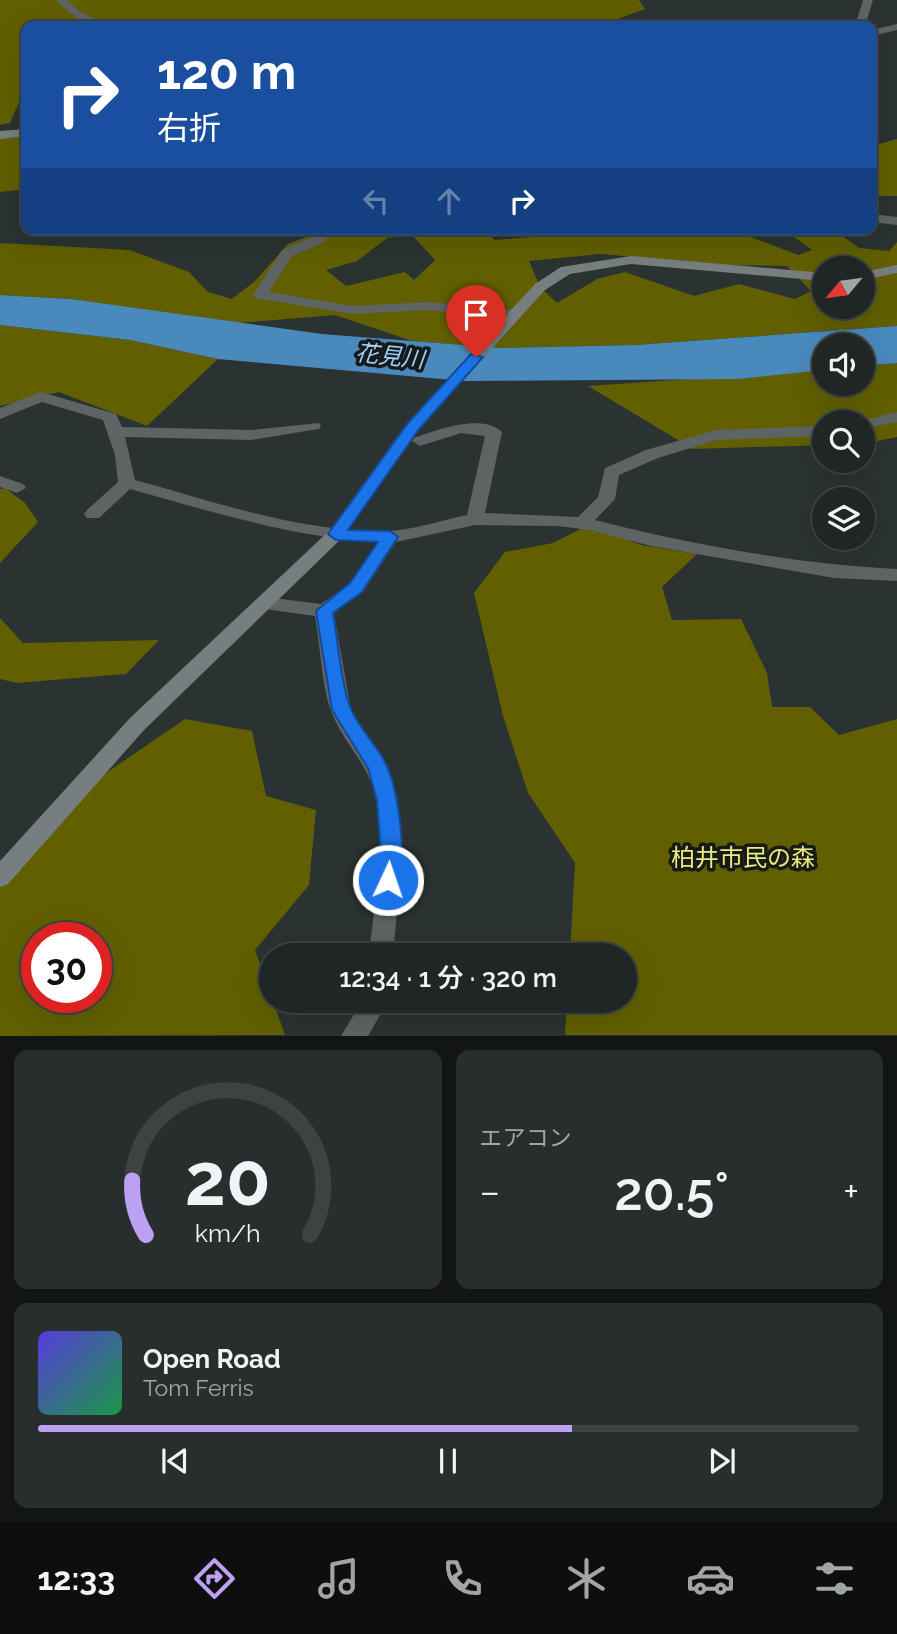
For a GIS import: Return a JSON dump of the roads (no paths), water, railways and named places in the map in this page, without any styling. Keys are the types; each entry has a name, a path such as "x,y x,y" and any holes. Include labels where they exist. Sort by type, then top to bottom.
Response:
{"street":[{"path":"61,0 75,13 92,21"},
{"path":"862,21 868,0"},
{"path":"877,32 897,27"},
{"path":"0,135 21,133"},
{"path":"877,219 897,221"},
{"path":"323,235 287,253 260,295 353,310 427,306 511,318"},
{"path":"0,877 137,724 336,534 511,318 540,287 566,270 597,263 631,260 812,276"},
{"path":"875,274 897,269"},
{"path":"0,414 41,397 110,417 127,483"},
{"path":"875,422 897,417"},
{"path":"116,432 251,435 313,426"},
{"path":"417,434 460,428 494,432 475,519"},
{"path":"583,523 606,499 611,472 652,454 716,435 812,432"},
{"path":"0,481 17,488"},
{"path":"93,514 127,483"},
{"path":"127,483 261,520 336,534 390,537 475,519 583,523 651,540 834,572 897,575"},
{"path":"265,603 324,611 356,587 390,537"},
{"path":"324,611 341,710 377,766 387,801 391,855 382,943"},
{"path":"353,1035 368,1013"}],"water":[{"name":"花見川","path":"0,295 71,299 322,334 502,348 635,345 897,326 897,363 875,365 875,333 812,333 812,371 738,379 464,381 218,359 130,340 0,325"}],"park label":[{"name":"柏井市民の森","path":"743,858"}]}
